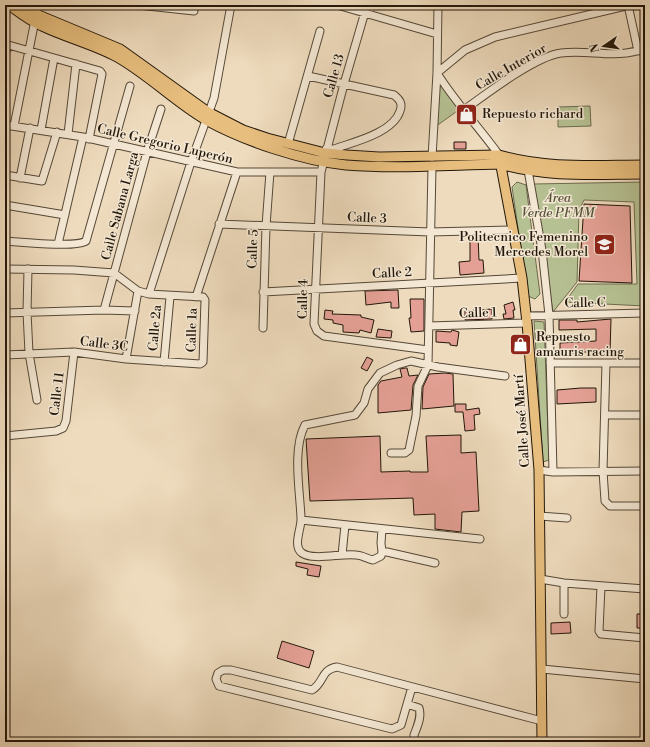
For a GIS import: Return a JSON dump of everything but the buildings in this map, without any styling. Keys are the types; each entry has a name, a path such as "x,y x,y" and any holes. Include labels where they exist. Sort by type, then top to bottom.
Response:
{"main road":[{"path":"9,5 36,14 119,53 207,116 240,137 325,154 432,161 516,160 556,165 645,165"},
{"path":"22,5 36,14"},
{"path":"207,116 243,130 325,154"},
{"path":"500,160 528,170 557,174 645,174"},
{"name":"Calle José Martí","path":"500,160 522,278 527,320 539,470 542,742"}],"street":[{"path":"138,5 194,11"},
{"path":"150,294 191,162 214,98 231,5"},
{"path":"337,5 437,34"},
{"name":"Calle 13","path":"325,154 367,5"},
{"path":"391,453 405,453 409,450 416,416 418,386 428,365 430,232 437,73 438,5"},
{"path":"437,73 465,50 495,37 629,5 642,50"},
{"path":"5,134 9,125 29,52 36,14"},
{"path":"288,144 320,31"},
{"path":"5,57 6,45 100,71 102,74 58,244"},
{"name":"Calle Interior","path":"464,110 501,84 549,56 561,53 611,55 642,50"},
{"path":"42,130 54,58"},
{"path":"68,134 76,64"},
{"name":"Calle José Martí","path":"437,73 464,110 481,129 500,160"},
{"path":"308,76 394,95 399,99 401,110 394,123 385,129 325,154"},
{"path":"5,242 82,244 86,241 130,86"},
{"name":"Calle Sabana Larga","path":"104,310 147,152 161,109"},
{"name":"Calle Gregorio Luperón","path":"9,125 68,134 237,172 321,172"},
{"path":"20,178 30,128"},
{"path":"5,175 40,181 44,180 57,132"},
{"name":"Calle 4","path":"325,154 321,172 314,289 314,324 321,335 428,350"},
{"path":"528,170 542,250 549,316 553,472"},
{"path":"5,269 74,270 114,273 138,291 170,297 199,297 219,224 237,172"},
{"name":"Calle 5","path":"263,328 263,292 270,172"},
{"path":"5,205 65,215"},
{"name":"Calle 3","path":"219,224 430,232 513,230"},
{"path":"28,269 27,312 29,353 37,400"},
{"name":"Calle 2","path":"263,292 522,278"},
{"path":"126,359 138,291"},
{"name":"Calle 2a","path":"164,362 170,297"},
{"name":"Calle 1a","path":"199,297 205,300 203,362 200,365"},
{"path":"5,313 104,310 135,311"},
{"name":"Calle C","path":"527,320 549,316 645,313"},
{"name":"Calle 1","path":"429,326 527,320"},
{"name":"Calle 3C","path":"5,355 74,352 126,359 200,365"},
{"name":"Calle 11","path":"5,436 56,431 63,428 66,421 74,352"},
{"path":"382,529 381,556 373,560 355,554 310,556 301,553 298,548 302,520 299,484 299,454 300,434 305,425 355,415 364,403 368,389 380,373 397,365 411,362 504,376"},
{"path":"550,363 645,363"},
{"path":"606,363 603,471 606,504 610,506 640,506"},
{"path":"604,414 645,415"},
{"path":"539,470 553,472 645,471"},
{"path":"539,516 567,518"},
{"path":"302,520 480,539"},
{"path":"342,555 345,525"},
{"path":"382,552 436,563"},
{"path":"540,578 564,583 645,589"},
{"path":"564,583 564,614"},
{"path":"601,586 599,630 601,634 645,638"},
{"path":"412,687 401,725 392,729 219,686 216,679 218,673 223,670 231,670 312,690 317,686 325,672 338,667 542,721"},
{"path":"542,670 645,679"},
{"path":"407,704 419,708 421,715 414,735"}],"green space":[{"path":"440,80 460,109 435,127"},
{"path":"590,106 591,126 558,127 558,107"},
{"path":"517,182 526,185 540,294 535,299 528,296 512,187"},
{"name":"Área Verde PFMM","path":"645,182 645,306 565,302 578,284 637,284 634,202 584,200 579,210 577,282 553,312 533,184"},
{"path":"534,321 544,322 549,460 543,462"}],"place":[{"name":"Repuesto richard","path":"466,114"},
{"name":"Politecnico Femenino Mercedes Morel","path":"604,244"},
{"name":"Repuesto amauris racing","path":"521,344"}]}
